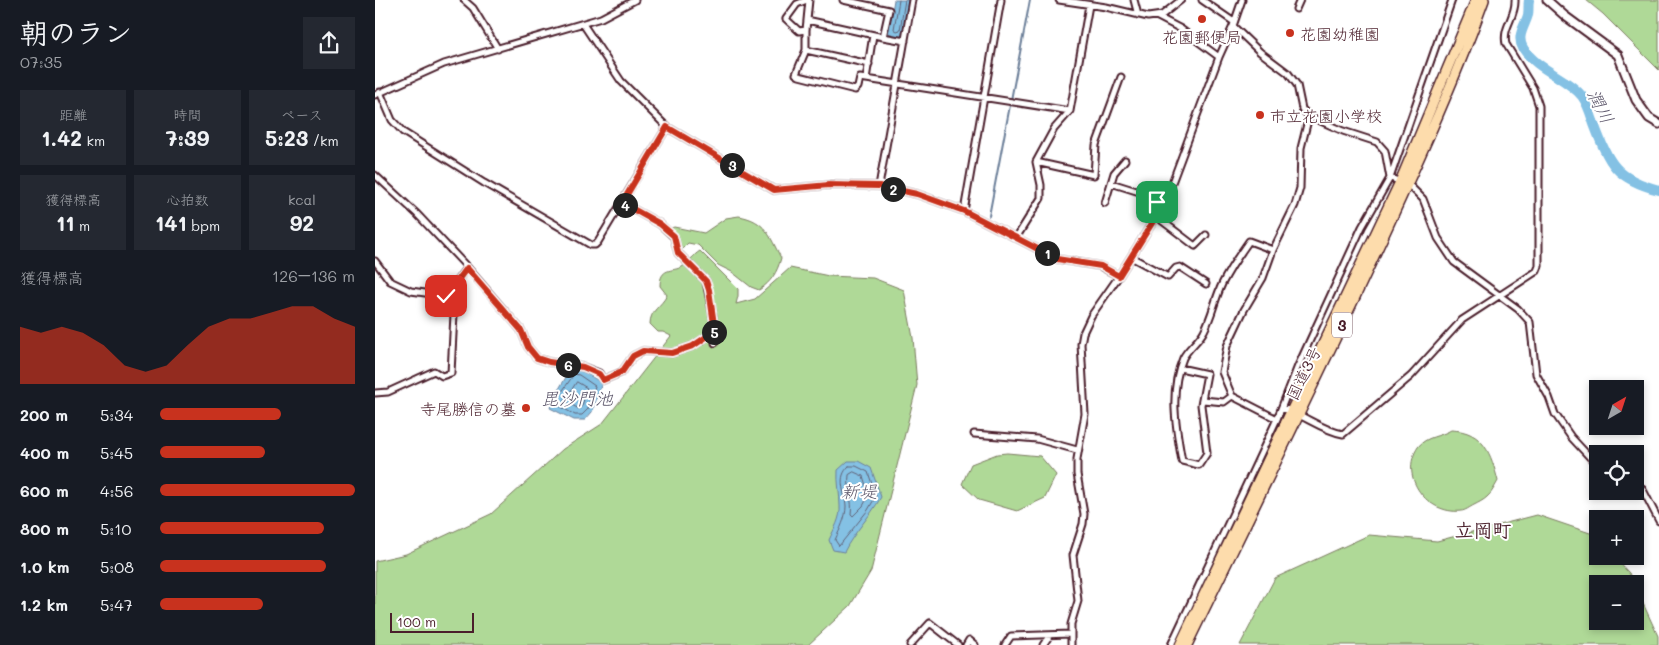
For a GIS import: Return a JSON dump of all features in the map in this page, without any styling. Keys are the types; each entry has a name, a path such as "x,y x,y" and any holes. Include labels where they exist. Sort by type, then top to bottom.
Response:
{"highway":[{"name":"国道3号","path":"1404,183 1476,0"},
{"name":"国道3号","path":"1187,645 1464,56 1484,0"},
{"name":"国道3号","path":"1180,645 1296,412"}],"street":[{"path":"464,0 473,8 498,49"},
{"path":"635,0 628,2 601,18 445,64 378,93 392,120 403,132 484,183 591,245 595,245 598,242 667,127"},
{"path":"791,0 797,4"},
{"path":"806,30 799,30 786,19 797,4 808,0 806,50 796,74 799,76 855,90 858,87 860,78 1070,111"},
{"path":"843,0 889,10 883,37"},
{"path":"879,186 912,0"},
{"path":"964,211 1001,0"},
{"path":"1059,0 1091,3 1138,15 1156,16 1163,15 1181,0"},
{"path":"1134,0 1138,15"},
{"path":"1201,0 1234,24 1259,52 1288,72 1297,85 1302,108 1309,116 1343,131 1377,142 1385,151 1391,178"},
{"path":"1072,644 1071,624 1078,601 1073,555 1083,524 1084,514 1077,474 1077,450 1085,414 1081,344 1083,332 1091,316 1131,258 1164,204 1242,0"},
{"path":"1295,9 1299,0"},
{"path":"1171,645 1277,419 1298,366 1362,227 1391,178 1452,0"},
{"path":"1282,408 1296,412 1319,425 1343,434 1411,376 1462,320 1537,271 1539,266 1539,106 1533,88 1506,44 1504,36 1514,14 1515,0"},
{"path":"1547,0 1565,16 1618,55 1636,100 1649,118 1659,124"},
{"path":"1016,238 1041,198 1041,185 1036,162 1054,129 1070,111 1091,3"},
{"path":"1156,16 1181,29 1219,57"},
{"path":"807,20 905,42"},
{"path":"583,24 621,81 667,127 774,190 829,185 879,186 917,194 964,211 1057,259 1101,266 1119,276"},
{"path":"867,79 873,35"},
{"path":"806,50 869,64"},
{"path":"1036,162 1094,175 1096,145 1121,76"},
{"path":"1277,419 1232,396 1222,372 1227,346 1244,310 1263,278 1273,250 1295,205 1300,188 1301,148 1309,116"},
{"path":"1105,203 1114,174 1125,160"},
{"path":"375,175 417,214 467,268 521,330 528,347 537,358 549,362 583,367 599,374 603,380 622,372 633,356 643,351 672,353 693,346 715,331"},
{"path":"1391,178 1404,183 1423,199 1438,238 1454,262 1518,309 1530,322 1536,374 1549,397 1555,414 1571,437 1589,456"},
{"path":"1111,183 1146,194 1164,204"},
{"path":"622,203 660,224 674,236 678,253 706,281 715,331 715,343"},
{"path":"1157,217 1195,246 1206,235"},
{"path":"1181,368 1207,374 1201,405 1207,453 1199,465 1182,461 1175,410 1176,386 1184,357 1204,332 1222,284 1249,241 1273,250"},
{"path":"1131,258 1168,277 1176,268 1180,267 1206,284"},
{"path":"375,261 390,281 411,291 446,296"},
{"path":"446,296 467,268"},
{"path":"375,393 389,392 434,371 442,376 451,373 454,314 446,296"},
{"path":"1203,400 1224,402 1232,396"},
{"path":"973,434 1037,439 1077,450"},
{"path":"1644,492 1659,521"},
{"path":"911,645 930,622 958,645"},
{"path":"1005,645 1011,636 1071,634"},
{"path":"1043,645 1050,635"},
{"path":"966,645 969,640 975,645"}],"green space":[{"path":"1586,0 1659,0 1659,70 1603,14"},
{"path":"739,216 755,221 766,230 781,258 773,277 759,290 751,287 732,272 718,265 698,245 688,243 678,253 674,237 667,230 674,227 704,233 726,218"},
{"path":"700,251 738,289 736,304 755,299 790,268 829,276 873,278 904,290 913,338 917,385 871,571 850,606 808,645 375,645 375,561 406,554 491,514 563,449 602,424 671,336 658,332 650,324 652,315 667,295 660,286 662,276 667,271 684,266"},
{"path":"1451,430 1462,431 1479,439 1489,453 1498,481 1486,498 1463,511 1449,511 1438,507 1428,500 1420,492 1414,481 1412,470 1413,459 1421,443"},
{"path":"997,454 1040,456 1056,475 1045,498 1017,511 979,500 962,484 971,464"},
{"path":"1537,515 1589,533 1589,565 1621,565 1630,575 1589,575 1589,630 1644,630 1644,606 1658,636 1658,645 1240,645 1275,578 1369,535 1437,541"}],"water":[{"path":"894,0 910,0 903,38 888,33"},
{"name":"毘沙門池","path":"571,367 581,370 602,383 592,412 585,420 574,420 550,408"},
{"name":"新堤","path":"848,461 858,461 871,468 881,497 844,552 833,550 829,540 837,523 840,510 838,470"}],"waterway":[{"path":"989,216 1030,0"},
{"name":"潤川","path":"1529,0 1528,15 1520,39 1523,48 1536,62 1582,96 1588,106 1604,150 1616,168 1633,181 1659,190"}],"place":[{"name":"花園郵便局","path":"1202,19"},
{"name":"花園幼稚園","path":"1290,33"},
{"name":"市立花園小学校","path":"1260,115"},
{"name":"寺尾勝信の墓","path":"526,408"}],"district":[{"name":"立岡町","path":"1483,529"}],"route":[{"path":"446,296 467,268 521,330 528,347 537,358 549,362 583,367 599,374 603,380 612,378 622,372 633,356 643,351 672,353 705,340 715,331 706,281 678,253 674,236 660,224 622,203 667,127 774,190 829,185 879,186 917,194 964,211 1057,259 1101,266 1119,276 1164,204 1157,202"}]}
